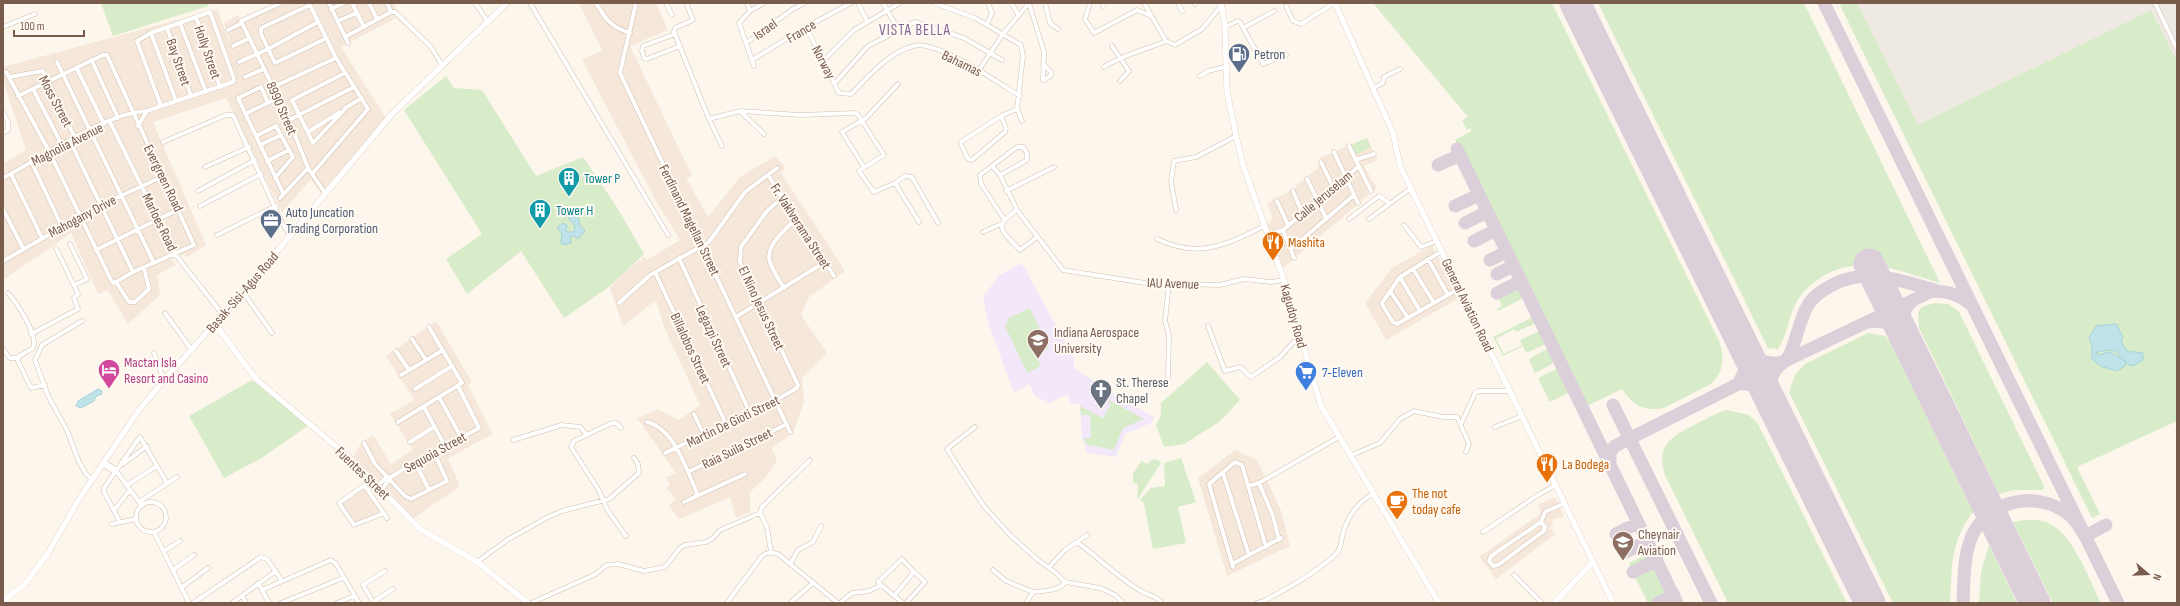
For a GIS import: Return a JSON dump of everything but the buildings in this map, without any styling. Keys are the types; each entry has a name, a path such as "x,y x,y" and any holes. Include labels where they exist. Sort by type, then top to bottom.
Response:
{"street":[{"path":"228,30 282,3"},
{"path":"329,3 348,43"},
{"path":"331,9 344,3"},
{"path":"352,3 364,27"},
{"path":"369,3 377,19"},
{"path":"387,3 391,12"},
{"path":"475,3 488,22"},
{"name":"Basak-Sisi-Agus Road","path":"3,601 25,584 48,553 103,463 139,410 165,379 243,292 392,114 507,3"},
{"path":"530,3 668,235"},
{"path":"596,3 605,18 614,27 630,33"},
{"name":"Ferdinand Magellan Street","path":"636,3 620,74 790,432"},
{"path":"666,3 672,15"},
{"path":"686,3 693,20 675,28 674,34 709,119 722,146"},
{"path":"747,3 750,11"},
{"path":"754,66 739,23 750,11 764,3"},
{"name":"Israel","path":"746,43 805,3"},
{"name":"France","path":"752,60 806,27 851,3"},
{"path":"858,3 867,21"},
{"path":"883,3 898,29"},
{"path":"824,60 854,30 900,3"},
{"path":"934,3 987,24 1021,45 1020,96 1017,109 1022,121"},
{"path":"987,24 992,13 988,3"},
{"path":"1011,3 1018,14"},
{"path":"979,70 1003,34 1018,14 1029,3 1042,42 1043,64"},
{"path":"1045,3 1050,23 1058,29"},
{"path":"1090,3 1085,19 1093,33 1137,10 1151,16"},
{"path":"1144,3 1166,41"},
{"path":"1178,3 1182,11"},
{"path":"1286,6 1293,21 1301,24 1335,3"},
{"name":"General Aviation Road","path":"1335,3 1393,133 1400,166 1613,603"},
{"path":"2154,3 2177,49"},
{"path":"312,174 368,109 336,58 310,4 261,28 261,34 275,63 326,38"},
{"path":"1104,67 1119,58 1166,41 1179,45 1202,29 1221,4"},
{"name":"Kagudoy Road","path":"1221,4 1225,27 1225,67 1227,91 1243,165 1284,280 1322,406 1339,437 1352,455 1439,603"},
{"path":"1243,28 1274,11"},
{"name":"Magnolia Avenue","path":"3,178 49,151 118,118 133,112 147,111 233,82 234,79 210,12 196,17"},
{"path":"338,21 356,12"},
{"path":"345,37 391,12 395,12 431,46 442,65"},
{"path":"3,26 35,14"},
{"path":"161,106 137,42 138,39 196,17"},
{"name":"Holly Street","path":"196,17 220,87"},
{"path":"1225,27 1239,21 1263,64 1286,55"},
{"name":"8990 Street","path":"242,22 289,120 308,168 325,193"},
{"path":"239,62 258,55 318,22"},
{"path":"834,83 868,46 898,29 915,22 920,22 964,38 1002,60"},
{"path":"180,23 206,92"},
{"name":"Norway","path":"806,27 824,60 839,93 845,95"},
{"name":"Bay Street","path":"167,28 191,96"},
{"path":"151,33 176,101"},
{"path":"674,34 643,46 642,51 644,58 647,59 680,46"},
{"path":"233,46 250,38"},
{"name":"Bahamas","path":"845,95 851,94 881,63 912,46 920,45 948,54 979,70 1020,96"},
{"path":"1112,46 1129,71 1120,81"},
{"name":"Evergreen Road","path":"92,61 103,55 107,55 138,126 179,209 194,245 175,254"},
{"path":"273,87 336,58"},
{"path":"18,96 92,61 118,118"},
{"path":"57,62 154,263"},
{"path":"1200,76 1208,71 1225,67"},
{"path":"77,69 104,124"},
{"path":"245,77 264,69"},
{"path":"1373,88 1382,83 1384,77 1400,69"},
{"name":"Moss Street","path":"9,77 42,70 75,138"},
{"path":"6,72 49,151 79,217 111,280 113,283 116,282 129,302 135,302 149,289 144,267"},
{"path":"345,73 292,100 312,143 346,108"},
{"path":"864,167 842,132 869,116 898,84"},
{"path":"268,103 261,87 243,94 238,98 283,193"},
{"path":"289,120 354,87"},
{"path":"33,89 62,145"},
{"path":"245,114 278,98"},
{"path":"308,132 362,98"},
{"path":"1001,116 1006,128 1005,132 972,160 968,159 960,144 1001,116 1017,109"},
{"path":"138,126 147,111"},
{"path":"709,119 740,111 800,115 853,112 862,120 884,155 859,170 874,192 895,183 905,176 912,177 938,223"},
{"path":"740,111 764,134"},
{"path":"3,112 8,130 3,133"},
{"path":"164,142 231,114 255,160 290,235"},
{"name":"Marloes Road","path":"110,122 175,254 223,315"},
{"path":"256,136 276,126 289,150 292,159 275,178"},
{"path":"260,145 281,135"},
{"path":"1176,210 1171,181 1174,161 1196,157 1236,136"},
{"path":"70,141 133,272"},
{"path":"1000,175 1028,160 1025,150 1020,146 1017,147 980,175 979,179 1004,219"},
{"path":"1349,146 1371,191"},
{"path":"205,167 249,148"},
{"path":"267,161 289,150"},
{"path":"1334,152 1358,203"},
{"path":"1355,160 1374,154"},
{"path":"198,191 255,160"},
{"path":"31,162 62,227"},
{"path":"1321,162 1333,187"},
{"path":"992,166 1000,175 1017,210 1037,237 1020,250 1002,229 1001,224"},
{"path":"1006,190 1054,167"},
{"name":"Calle Jeruselam","path":"1268,235 1283,230 1358,167"},
{"path":"280,198 283,193 308,168"},
{"path":"620,303 655,272 703,246 713,238 746,192 777,168"},
{"path":"11,174 42,238"},
{"path":"200,206 261,174"},
{"name":"Fr. Vaklverama Street","path":"768,175 798,218 834,276"},
{"name":"Mahogany Drive","path":"4,260 101,205 164,176"},
{"path":"1307,178 1326,218"},
{"path":"895,183 919,222"},
{"path":"1370,218 1411,188"},
{"path":"1292,191 1302,213"},
{"path":"1291,249 1354,195"},
{"path":"1350,219 1379,196 1389,203"},
{"name":"El Nino Jesus Street","path":"783,197 767,211 741,247 739,254 740,262 798,385"},
{"path":"1277,201 1288,225"},
{"path":"217,236 276,206"},
{"path":"3,209 23,248"},
{"path":"96,250 179,209"},
{"path":"983,232 1001,224 1004,219 1017,210"},
{"path":"784,288 770,262 769,256 781,234 798,218"},
{"path":"1404,225 1422,247 1437,241"},
{"path":"1157,240 1184,249 1222,246 1264,226"},
{"path":"1283,230 1294,258"},
{"name":"IAU Avenue","path":"1037,237 1062,270 1145,283 1220,285 1244,279 1272,282 1284,280"},
{"path":"70,244 87,279 74,285"},
{"path":"31,334 78,309 74,299 78,294 56,248"},
{"path":"1442,251 1400,277 1382,304 1393,322 1397,324 1460,288"},
{"path":"116,282 133,272 175,254"},
{"path":"3,255 4,260"},
{"name":"Legazpi Street","path":"679,258 750,413"},
{"path":"1428,259 1448,295"},
{"path":"736,317 825,262"},
{"path":"1413,269 1434,303"},
{"name":"Billalobos Street","path":"655,272 726,424"},
{"path":"1400,277 1420,311"},
{"path":"1168,377 1169,335 1166,321 1170,284"},
{"path":"1390,291 1408,318"},
{"path":"243,292 272,333"},
{"path":"3,349 10,358 18,358 33,348 34,342 24,313 8,293"},
{"path":"164,313 191,349"},
{"path":"82,320 42,345 39,348 35,360 48,396 67,430 79,462 86,474 92,480"},
{"name":"Fuentes Street","path":"215,324 256,379 327,438 372,480 420,529 477,562 530,603"},
{"path":"1208,326 1225,371 1240,367 1251,377 1280,357 1300,335"},
{"path":"398,422 462,383 429,327"},
{"path":"412,338 426,360"},
{"path":"396,350 409,370"},
{"path":"400,375 443,350"},
{"path":"154,352 165,379"},
{"path":"18,358 31,388 45,385"},
{"path":"414,389 452,366"},
{"name":"Martin De Gioti Street","path":"665,453 796,390 798,385"},
{"name":"Sequoia Street","path":"379,488 389,478 415,462 479,428 458,386"},
{"path":"1461,424 1475,393 1478,391 1510,391"},
{"path":"439,397 461,438"},
{"path":"424,407 445,446"},
{"path":"1352,455 1380,443 1400,419 1414,411 1443,417 1457,417 1468,444 1466,452"},
{"path":"694,414 704,435"},
{"path":"1495,427 1522,416"},
{"path":"647,422 661,428 676,448 698,496"},
{"path":"621,428 616,423 612,423 574,442 571,447 626,536"},
{"name":"Raia Suila Street","path":"688,472 786,424"},
{"path":"513,440 562,425 580,427 587,435"},
{"path":"410,442 434,427"},
{"path":"975,427 950,445 947,449 983,505 1010,535 1049,567 1064,582 1100,588 1115,595 1123,603"},
{"path":"1248,486 1259,483 1339,437"},
{"path":"120,522 103,490 139,438 143,438 167,483"},
{"path":"364,443 375,464 405,496 411,499 447,481 434,452"},
{"path":"121,465 147,446"},
{"path":"477,562 507,540 548,517 612,497 638,475 640,469 634,458"},
{"path":"530,603 594,574 607,565 618,564 644,571 664,567 685,545 706,542 712,539 720,530 760,513 767,501 810,460"},
{"path":"415,462 429,490"},
{"path":"1259,483 1274,516 1280,539 1266,547 1249,555 1232,565 1209,484 1235,462 1239,462 1242,465 1266,547"},
{"path":"103,463 114,468 141,504"},
{"path":"126,485 157,466"},
{"path":"1223,473 1249,555"},
{"path":"684,502 745,474"},
{"path":"141,504 152,503 159,505 164,510 164,523 160,529 154,532 142,529 136,518 138,511 141,504 167,483 177,477"},
{"path":"372,480 341,501 340,506 354,525 382,514"},
{"path":"365,486 382,514 387,518"},
{"path":"1483,532 1521,505 1556,486"},
{"path":"114,510 130,490"},
{"path":"1257,603 1264,601 1321,567 1338,552 1347,522 1357,506 1365,498 1374,494"},
{"path":"1541,522 1545,527 1544,531 1496,567 1493,566 1489,561 1491,556 1541,522 1546,512 1565,503"},
{"path":"760,513 766,527 771,552"},
{"path":"112,524 136,518"},
{"path":"790,564 798,550 813,542 821,526"},
{"path":"154,532 189,603"},
{"path":"1049,567 1065,550 1087,535"},
{"path":"1516,539 1522,548"},
{"path":"164,552 180,541"},
{"path":"1077,542 1110,570 1141,592 1155,596 1162,603"},
{"path":"727,603 761,557 771,552 778,554 836,602 852,593 869,591 881,585"},
{"path":"173,570 194,555"},
{"path":"193,603 261,557 265,557 282,581"},
{"path":"902,559 914,572 924,582 905,603 894,596 878,582 902,559"},
{"path":"262,590 330,560 336,564 358,603"},
{"path":"1554,603 1593,562"},
{"path":"181,588 208,568"},
{"path":"993,570 1006,580 1033,592 1056,588 1062,586 1064,582"},
{"path":"232,603 276,571"},
{"path":"385,571 363,585 373,602 393,588"},
{"path":"894,596 914,572"},
{"path":"1514,575 1542,603"},
{"path":"280,603 343,578"},
{"path":"258,583 269,603"},
{"path":"790,603 813,583"},
{"path":"1026,603 1033,592"},
{"path":"242,596 246,603"},
{"path":"337,603 354,596"}],"shaded area":[{"path":"277,3 394,3 398,13 432,44 441,60 437,63 429,48 396,18 341,47 386,118 321,193 311,179 282,212 226,98 153,122 206,245 187,257 184,254 171,259 176,265 157,275 160,295 128,324 108,290 98,294 71,233 3,280 3,164 26,150 3,80 3,67 217,9 234,54 224,23 238,15 240,20"},
{"path":"579,3 656,3 668,30 630,46 692,176 686,178 708,217 740,177 775,156 786,168 781,173 845,271 809,297 801,315 827,353 802,378 804,402 793,433 772,448 777,460 766,477 750,492 750,512 736,518 730,497 679,519 669,506 676,499 666,488 670,485 666,477 676,473 637,418 658,409 679,420 700,405 664,327 656,300 623,326 610,288 623,274 610,286 564,318 583,157 616,206 644,254 628,269 645,257 647,260 680,240 655,199 582,60 602,50"},
{"path":"1857,3 2177,3 2177,60 2151,10 1918,125"},
{"path":"1367,138 1378,160 1364,166 1377,188 1283,268 1266,225 1273,218 1267,203 1296,188 1296,186 1318,168 1321,157"},
{"path":"1432,245 1459,298 1386,340 1365,303 1391,269"},
{"name":"Indiana Aerospace University","path":"1022,263 1074,359 1074,368 1110,392 1154,417 1151,423 1125,434 1116,457 1087,453 1082,436 1080,406 1078,403 1072,405 1067,394 1050,403 1035,396 1029,384 1014,393 989,325 983,297 999,275"},
{"path":"436,321 472,382 468,385 493,434 448,458 460,486 413,519 352,458 362,442 373,435 391,464 413,450 390,414 414,400 386,356"},
{"path":"1336,436 1338,440 1267,481 1282,513 1290,546 1227,576 1198,478 1235,450 1257,460 1265,477"},
{"path":"365,486 382,513 356,524 340,503"},
{"path":"1555,497 1564,516 1552,520 1553,525 1550,527 1555,534 1496,579 1479,557 1540,514 1541,511 1538,505"}],"green space":[{"path":"101,3 210,3 208,6 113,36"},
{"path":"1373,3 1552,3 1719,341 1723,358 1722,364 1719,374 1711,384 1664,408 1651,409 1640,406 1630,399 1622,389 1585,407 1455,140 1471,131 1470,128 1467,130 1462,120 1468,117"},
{"path":"1598,3 1804,3 1940,283 1882,266 1867,265 1838,269 1823,276 1803,293 1794,307 1784,338 1778,349 1768,348"},
{"path":"1839,3 1857,3 1918,125 2151,10 2177,60 2177,421 2077,467 2100,514 2092,518"},
{"path":"446,76 454,88 482,90 536,176 583,157 616,206 644,254 610,286 564,318 521,251 467,294 446,259 482,234 404,110"},
{"path":"1367,138 1371,147 1355,155 1350,145"},
{"path":"1517,285 1524,298 1498,311 1497,309 1502,306 1497,295"},
{"path":"1934,303 1948,304 1959,312 2044,486 2043,490 2014,490 1999,494 1919,328 1918,312 1922,307"},
{"path":"1030,308 1049,348 1036,355 1041,366 1027,373 1005,326 1009,318"},
{"path":"1533,317 1536,323 1516,332 1514,329 1496,339 1504,354 1522,345 1520,340 1539,331 1546,344 1526,353 1523,346 1503,356 1493,337"},
{"path":"1868,333 1885,336 1890,342 1973,512 1965,523 1956,544 1952,566 1950,603 1893,603 1789,392 1795,375 1805,364"},
{"path":"1545,350 1550,351 1554,360 1552,364 1535,373 1529,359"},
{"path":"1207,362 1240,400 1219,422 1184,444 1164,447 1156,425 1161,415 1161,403"},
{"path":"1558,368 1570,392 1550,402 1538,378"},
{"path":"252,380 309,425 260,459 224,478 189,416"},
{"path":"1109,400 1144,419 1123,428 1114,450 1088,445 1083,439 1091,438 1090,415 1081,415 1080,406 1103,418 1111,404 1108,402"},
{"path":"1727,410 1749,415 1758,424 1847,603 1728,603 1665,475 1663,464 1664,449 1673,438 1679,433 1707,418"},
{"path":"1181,458 1196,502 1178,507 1186,543 1153,549 1144,503 1140,500 1151,488 1165,486 1164,463"},
{"path":"1152,460 1158,460 1161,463 1137,500 1138,484 1133,483 1133,474 1141,461 1147,464"},
{"path":"2024,520 2043,521 2053,526 2062,534 2071,544 2085,568 2101,603 2053,603 2013,522"},
{"path":"1989,545 2017,603 1979,603 1981,572"},
{"path":"1646,548 1652,560 1632,570 1629,563 1643,556 1641,551"},
{"path":"1655,564 1669,593 1654,603 1648,603 1634,575"}],"water":[{"path":"573,215 578,217 580,225 585,231 578,239 574,236 570,237 571,243 564,245 561,243 562,234 557,228 563,223 568,226 566,228 566,232 574,232 575,226 568,218"},
{"path":"2116,324 2123,337 2121,341 2125,349 2129,352 2143,353 2143,360 2133,366 2126,362 2125,366 2117,371 2100,366 2092,359 2092,345 2089,338 2096,326","holes":["2112,350 2119,354 2124,360 2109,352 2099,355 2095,353"]},
{"path":"98,389 102,391 102,394 96,396 94,401 81,408 76,406 78,401"}],"taxiway":[{"path":"1824,3 2118,603"},
{"path":"1457,149 1677,603"},
{"path":"1438,165 1460,155"},
{"path":"1455,206 1479,195"},
{"path":"1465,223 1487,212"},
{"path":"1474,241 1496,230"},
{"path":"1490,260 1506,252"},
{"path":"1497,274 1513,266"},
{"path":"1771,401 1769,387 1773,374 1789,356 1802,317 1808,305 1813,298 1823,290 1847,279 1860,276 1884,277 1935,290"},
{"path":"1497,293 1521,281"},
{"path":"1747,352 1764,362 1783,362 1932,291 1953,294 1967,301 1971,305"},
{"path":"1904,335 1902,325 1903,316 1907,307 1913,300"},
{"path":"1869,322 1879,321 1888,323 1893,325 1904,335"},
{"path":"1738,384 1746,369 1747,352"},
{"path":"1610,463 1610,452 1615,446 1738,384 1748,384 1757,387 1771,401"},
{"path":"1613,405 1711,603"},
{"path":"1963,603 1964,576 1968,547 1975,530 1992,512 2015,502 2040,502 2052,505 2067,513 2076,522 2085,536 2106,525"},
{"path":"1616,534 1638,523"},
{"path":"1626,552 1647,541"},
{"path":"1633,572 1657,560"},
{"path":"1658,603 1674,595"}],"runway":[{"path":"1575,3 1870,603"},
{"path":"1869,264 2035,603"}],"place":[{"name":"Petron","path":"1239,74"},
{"name":"Tower P","path":"569,198"},
{"name":"Tower H","path":"540,230"},
{"name":"Auto Juncation Trading Corporation","path":"271,240"},
{"name":"Mashita","path":"1273,262"},
{"name":"Indiana Aerospace University","path":"1038,360"},
{"name":"Mactan Isla Resort and Casino","path":"109,390"},
{"name":"7-Eleven","path":"1306,392"},
{"name":"St. Therese Chapel","path":"1101,410"},
{"name":"La Bodega","path":"1547,484"},
{"name":"The not today cafe","path":"1397,520"},
{"name":"Cheynair Aviation","path":"1623,562"}],"district":[{"name":"VISTA BELLA","path":"915,30"}]}
